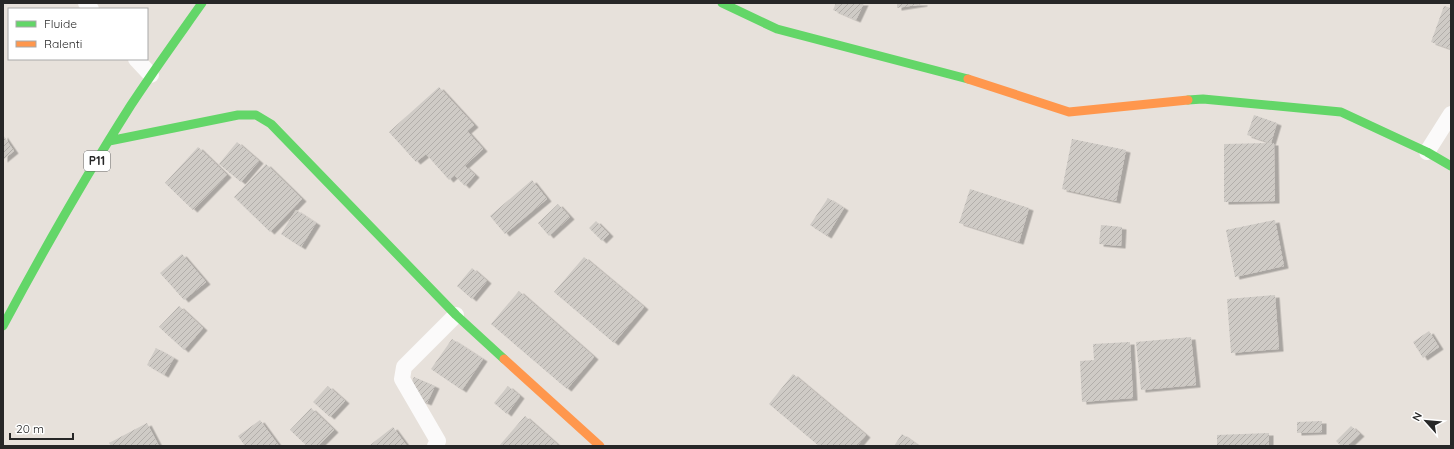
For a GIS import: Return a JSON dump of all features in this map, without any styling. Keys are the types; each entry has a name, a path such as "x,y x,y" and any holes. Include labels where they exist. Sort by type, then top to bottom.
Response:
{"street":[{"name":"P11","path":"3,326 47,244 109,141 151,75 202,3"},
{"path":"722,3 777,29 980,82 1069,112 1203,99 1341,112 1427,152 1451,166"},
{"path":"137,60 151,75"},
{"path":"1427,152 1451,114"},
{"path":"109,141 238,115 256,115 270,124 456,315 600,446"},
{"path":"435,446 438,441 402,379 404,367 456,315"}],"building":[{"path":"836,3 864,3 856,20 833,10"},
{"path":"897,3 923,3 923,4 897,8"},
{"path":"1444,6 1451,8 1451,49 1431,42"},
{"path":"439,87 474,125 467,131 483,149 449,180 426,154 416,162 389,132"},
{"path":"1254,115 1277,123 1271,143 1247,135"},
{"path":"3,135 14,151 3,160"},
{"path":"1072,139 1126,150 1116,201 1062,189"},
{"path":"237,142 259,161 241,182 219,164"},
{"path":"1274,143 1275,201 1224,202 1224,144"},
{"path":"198,147 227,175 193,210 165,183"},
{"path":"266,164 302,199 270,232 234,197"},
{"path":"465,166 475,175 465,186 455,176"},
{"path":"532,180 547,199 505,234 490,216"},
{"path":"970,189 1029,208 1019,242 959,223"},
{"path":"828,198 844,208 827,236 810,225"},
{"path":"558,204 570,217 549,236 538,223"},
{"path":"296,210 316,223 301,247 281,234"},
{"path":"1275,220 1284,266 1235,277 1226,230"},
{"path":"596,221 609,234 602,241 589,228"},
{"path":"1101,225 1122,227 1121,246 1099,244"},
{"path":"182,254 206,282 184,300 160,273"},
{"path":"584,257 644,307 614,343 554,292"},
{"path":"472,268 487,281 472,299 457,286"},
{"path":"519,291 594,357 567,389 491,324"},
{"path":"1275,295 1279,349 1231,353 1227,299"},
{"path":"179,306 203,328 184,350 159,327"},
{"path":"1429,331 1439,347 1423,358 1413,342"},
{"path":"1191,337 1196,385 1141,390 1136,342"},
{"path":"452,339 483,359 462,390 431,369"},
{"path":"1130,342 1133,398 1082,402 1080,361 1094,360 1093,344"},
{"path":"156,348 174,358 164,375 147,365"},
{"path":"793,374 866,435 857,446 819,446 769,404"},
{"path":"414,377 435,386 427,403 406,394"},
{"path":"328,386 345,401 330,417 313,402"},
{"path":"508,386 520,396 507,414 494,403"},
{"path":"311,408 334,430 318,446 307,446 290,430"},
{"path":"525,416 559,446 499,446"},
{"path":"260,420 279,446 245,446 238,436"},
{"path":"1322,421 1322,432 1297,433 1297,422"},
{"path":"147,423 159,446 111,446 109,443"},
{"path":"1351,426 1360,434 1347,446 1341,446 1336,441"},
{"path":"393,427 407,446 369,446"},
{"path":"1269,433 1269,446 1217,446 1217,435"},
{"path":"902,434 919,446 894,446"}],"traffic: fast":[{"path":"3,326 33,270 97,159 148,79 202,3"},
{"path":"722,3 777,29 968,79"},
{"path":"1188,100 1203,99 1341,112 1427,152 1451,166"},
{"path":"109,141 238,115 256,115 271,124 456,315 504,359"}],"traffic: slow":[{"path":"968,79 1069,112 1188,100"},
{"path":"504,359 600,446"}]}
